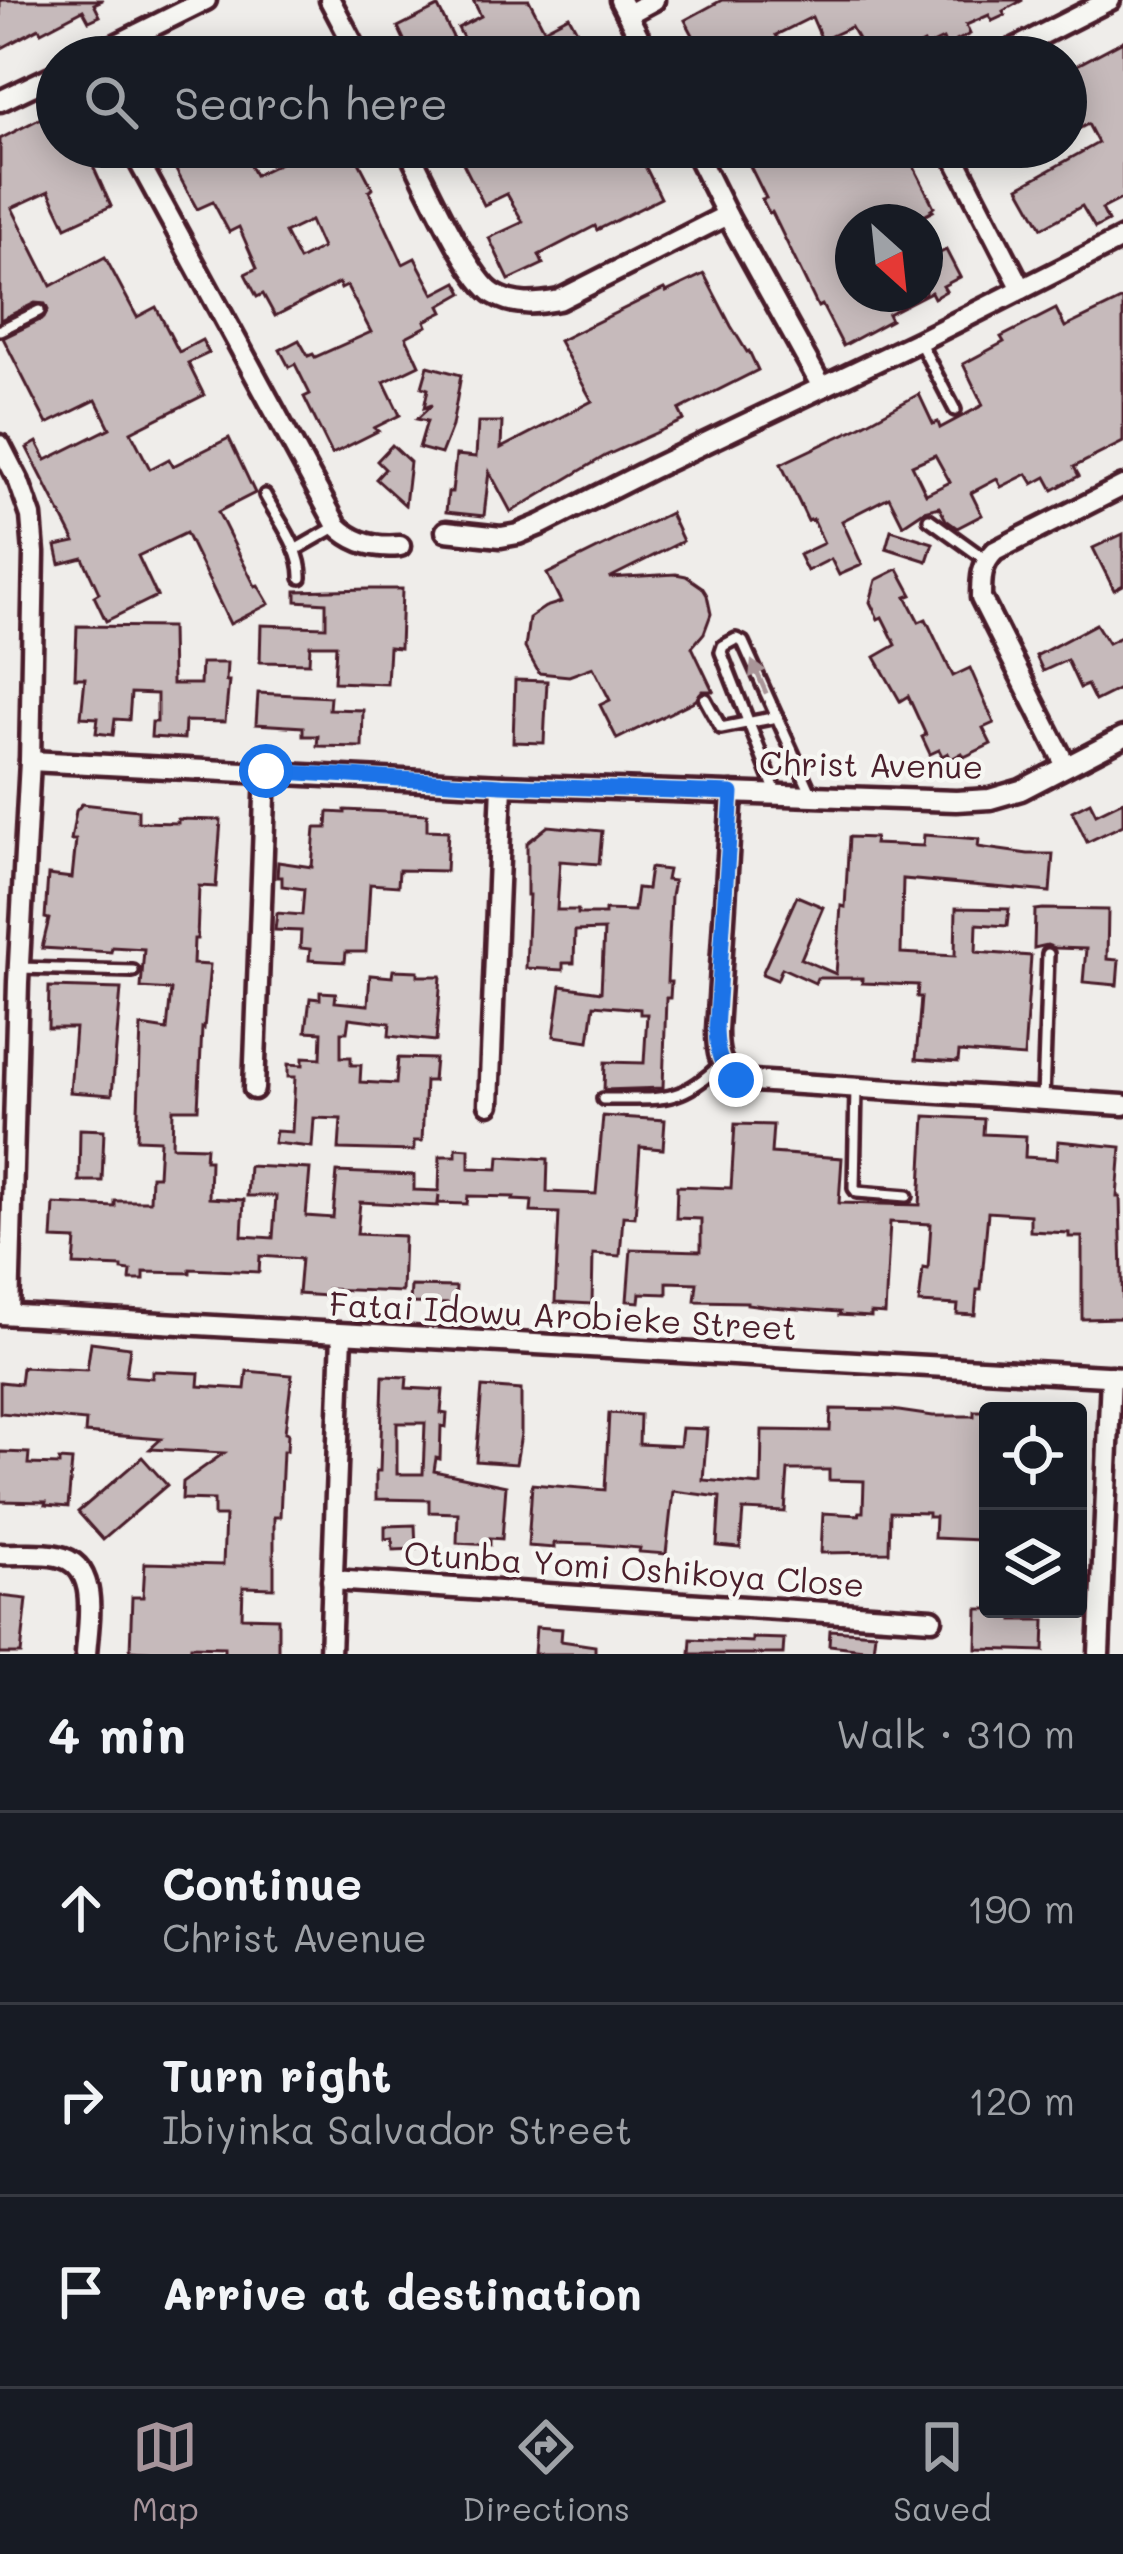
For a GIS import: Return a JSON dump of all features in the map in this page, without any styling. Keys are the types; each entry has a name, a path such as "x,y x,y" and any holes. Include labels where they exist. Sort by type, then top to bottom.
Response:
{"street":[{"path":"133,36 206,0"},
{"path":"330,0 349,36"},
{"path":"638,36 624,7 654,0"},
{"path":"1039,36 1110,0"},
{"path":"0,101 36,84"},
{"path":"142,168 337,526 368,546 400,546"},
{"path":"418,168 474,273 495,295 517,303 559,300 727,215"},
{"path":"704,168 822,387"},
{"path":"960,168 1022,289"},
{"path":"446,531 501,538 518,534 1123,238"},
{"path":"0,445 31,516 34,553 30,761 12,977 4,1314"},
{"path":"1066,766 981,598 982,569 995,550 1123,486"},
{"name":"Christ Avenue","path":"30,761 502,785 956,801 991,800 1021,790 1123,737"},
{"path":"254,1089 266,771"},
{"path":"489,1104 502,785"},
{"path":"732,793 716,1030 721,1064 736,1080 1123,1105"},
{"name":"Fatai Idowu Arobieke Street","path":"4,1314 1117,1376"},
{"path":"330,1654 342,1334"},
{"path":"1099,1654 1117,1376"},
{"path":"0,1554 59,1556 84,1575 90,1592 86,1654"},
{"name":"Otunba Yomi Oshikoya Close","path":"332,1580 932,1619"},
{"path":"1102,1620 1123,1621"}],"lane":[{"path":"0,330 39,311"},
{"path":"919,341 955,410"},
{"path":"265,495 295,550 301,578"},
{"path":"929,520 986,560"},
{"path":"295,550 337,526"},
{"path":"777,795 721,649 736,639 743,642 812,796"},
{"path":"705,699 721,728 777,717"},
{"path":"1043,1100 1048,954"},
{"path":"12,977 133,971"},
{"path":"603,1099 672,1098 704,1081 721,1064"},
{"path":"856,1088 854,1188 908,1196"}],"building":[{"path":"0,0 103,0 94,4 100,16 89,21 83,10 0,49"},
{"path":"473,0 529,0 544,29 569,16 580,36 462,36 458,28 481,16"},
{"path":"722,0 1023,0 992,21 989,15 966,25 970,34 966,36 856,36 851,27 820,36 812,17 777,36 693,36 685,20"},
{"path":"438,7 452,36 402,36 398,27"},
{"path":"1123,41 1123,198 1102,209 1108,221 1095,228 1082,206 1042,228 1019,187 1053,168 1087,168 1087,149 1098,143 1087,125 1087,60"},
{"path":"36,121 36,168 94,168 111,206 66,227 49,191 12,208 51,286 105,257 137,317 156,307 179,352 202,340 209,353 188,363 204,395 131,432 150,469 169,459 173,466 229,438 255,493 218,512 269,604 230,624 186,533 138,556 157,596 106,621 83,558 60,564 56,546 75,542 27,448 37,442 46,460 110,428 96,400 47,424 3,338 44,318 48,310 45,304 35,303 0,320 0,139"},
{"path":"175,168 251,168 255,175 270,168 362,168 403,264 415,258 434,294 457,282 463,293 440,306 443,312 425,321 427,326 406,337 419,365 384,382 400,415 332,454 304,397 310,394 295,364 289,367 280,350 299,340 308,356 315,357 371,332 347,286 341,289 339,283 275,316 263,294 257,297 245,274 257,268 239,227 229,232 213,202 197,209","holes":["310,221 322,248 299,260 285,233"]},
{"path":"466,168 646,168 661,198 539,255 543,264 509,280 489,238 523,222 507,194 484,205"},
{"path":"751,168 914,168 932,204 835,204 835,312 892,312 888,314 891,320 843,346 762,199 766,198"},
{"path":"946,250 960,277 943,286 943,252"},
{"path":"704,274 758,370 679,410 684,420 605,456 511,512 489,471 484,516 446,512 456,455 476,457 478,422 502,422 501,448 592,401 559,341"},
{"path":"1123,299 1123,442 1074,467 1079,476 1053,490 1046,477 1033,484 1027,474 1001,487 997,479 971,493 982,515 957,528 939,507 903,525 889,497 842,521 862,565 839,575 831,559 807,571 799,555 824,543 781,464 919,394 933,424 938,422 940,428 983,405 963,364 1004,342 1001,337 1056,309 1065,327","holes":["935,455 950,482 926,494 912,465"]},
{"path":"428,366 461,375 452,426 441,454 419,448 427,421 417,419 432,405 424,408 428,389 422,387"},
{"path":"392,445 410,462 405,505 376,479 385,469 377,461"},
{"path":"670,513 683,541 609,578 676,574 702,587 711,614 692,647 713,691 702,691 696,700 617,739 600,705 610,700 593,667 569,676 539,673 525,648 529,618 561,602 547,574"},
{"path":"891,530 933,543 927,561 886,548"},
{"path":"1123,534 1123,585 1114,590 1093,548"},
{"path":"898,569 919,622 926,619 953,676 970,668 994,723 983,728 991,744 964,757 962,753 951,759 939,750 930,754 908,696 900,701 875,657 896,645 870,602 876,580"},
{"path":"402,589 400,648 389,647 387,684 334,682 336,645 310,645 309,663 260,662 261,625 326,627 326,603 296,601 296,591"},
{"path":"1096,624 1108,643 1123,636 1123,687 1095,701 1087,685 1080,688 1067,660 1043,671 1036,656"},
{"path":"77,626 171,627 172,684 200,684 201,663 227,663 225,722 185,721 184,739 151,737 152,722 157,722 157,694 131,693 129,720 115,719 113,735 96,733 98,718 81,717 85,678 75,678"},
{"path":"515,680 547,681 544,743 513,742"},
{"path":"258,693 330,697 329,709 363,710 362,747 317,746 318,736 303,736 303,727 256,724"},
{"path":"1123,801 1123,825 1087,842 1072,811 1090,802 1096,814"},
{"path":"82,804 138,810 138,822 221,820 216,887 199,886 194,939 193,964 210,965 198,1109 173,1109 172,1146 206,1147 209,1198 244,1200 242,1236 273,1238 276,1196 247,1196 249,1166 310,1169 306,1216 333,1218 337,1172 414,1175 414,1190 439,1191 440,1156 456,1156 456,1148 469,1149 469,1168 498,1169 499,1156 548,1159 547,1192 596,1194 603,1116 665,1120 663,1149 640,1147 635,1217 623,1216 620,1256 593,1254 592,1304 555,1302 559,1213 531,1212 532,1201 514,1197 468,1196 467,1204 438,1206 360,1202 357,1234 404,1236 402,1292 327,1289 326,1296 298,1294 301,1259 260,1256 259,1272 144,1272 144,1280 130,1280 131,1271 122,1267 74,1265 76,1240 52,1239 54,1204 115,1207 115,1201 150,1201 151,1176 158,1176 160,1140 137,1139 141,1026 167,1030 171,990 141,988 144,949 42,948 49,919 45,918 48,875 72,878 76,840 71,840 76,811"},
{"path":"328,812 427,814 427,830 448,831 446,871 399,870 398,886 370,884 366,952 346,952 345,962 309,960 310,949 300,948 301,931 275,930 277,913 302,915 304,889 282,886 278,862 312,867 315,828 327,828"},
{"path":"548,826 602,831 599,864 560,861 557,910 578,910 578,914 634,911 637,888 647,889 650,868 668,870 666,880 674,881 663,1088 604,1090 605,1062 644,1063 647,1014 640,1014 640,1009 594,1005 589,1041 554,1036 561,986 601,992 604,930 575,931 574,963 563,963 563,970 526,968 527,843"},
{"path":"924,835 979,839 978,847 1053,854 1050,892 903,879 901,953 955,956 956,908 1009,909 1007,926 977,924 976,952 1031,956 1024,1057 959,1052 958,1062 916,1059 918,985 862,983 862,978 817,978 815,983 782,968 777,980 762,974 797,896 823,907 801,959 836,974 849,837 875,838 874,844 923,846"},
{"path":"1035,910 1108,910 1107,959 1119,960 1117,985 1083,982 1086,949 1034,948"},
{"path":"393,970 441,976 436,1041 389,1036 390,1023 349,1018 347,1032 341,1032 341,1057 351,1057 351,1065 361,1065 360,1082 396,1084 398,1058 435,1059 433,1081 425,1081 422,1141 414,1141 414,1151 339,1149 341,1119 314,1118 312,1147 274,1143 276,1131 292,1132 295,1077 288,1077 288,1064 303,1065 303,1057 321,1058 322,1032 306,1031 310,998 320,999 320,992 336,993 335,1002 368,1005 370,975 392,977"},
{"path":"49,987 121,989 112,1095 70,1092 75,1028 48,1028"},
{"path":"925,1116 984,1119 983,1134 1026,1136 1025,1157 1057,1159 1058,1141 1121,1147 1117,1197 1123,1318 1082,1319 1082,1237 1030,1231 1030,1215 988,1212 975,1315 957,1314 958,1305 919,1303 923,1268 928,1269 931,1224 890,1222 885,1314 839,1315 747,1302 695,1301 697,1283 667,1282 667,1294 640,1293 639,1302 627,1301 631,1249 701,1251 701,1219 676,1218 677,1186 731,1188 735,1124 773,1125 771,1153 842,1158 839,1203 920,1205"},
{"path":"80,1129 104,1130 102,1181 79,1181"},
{"path":"411,1286 456,1287 455,1304 410,1303"},
{"path":"91,1342 130,1347 126,1376 152,1378 152,1371 199,1373 198,1386 245,1389 247,1371 292,1375 280,1517 274,1517 274,1588 243,1587 242,1617 278,1618 278,1654 224,1654 224,1647 191,1646 190,1654 130,1650 132,1597 143,1597 145,1563 223,1565 225,1516 214,1516 214,1500 182,1499 183,1482 224,1453 150,1449 161,1439 85,1433 86,1421 0,1413 0,1382 20,1384 22,1367 87,1370"},
{"path":"383,1376 407,1377 406,1388 443,1390 441,1413 447,1414 446,1427 441,1426 440,1459 436,1458 434,1471 506,1486 502,1539 490,1538 490,1545 457,1543 458,1513 429,1512 429,1500 376,1499 376,1471 380,1471","holes":["397,1423 425,1423 423,1474 397,1474"]},
{"path":"482,1387 521,1390 516,1464 476,1461"},
{"path":"831,1409 933,1416 974,1416 979,1411 979,1540 934,1538 935,1517 890,1512 889,1552 821,1553 823,1513 863,1512 864,1481 829,1480 829,1470 788,1470 785,1512 743,1510 740,1548 717,1546 720,1497 673,1491 666,1554 591,1544 528,1546 532,1484 605,1490 609,1413 640,1415 639,1444 680,1446 682,1428 707,1429 703,1480 761,1485 762,1430 830,1431"},
{"path":"0,1452 29,1453 28,1464 72,1461 68,1507 0,1501"},
{"path":"142,1457 167,1485 103,1540 78,1512"},
{"path":"415,1525 416,1549 393,1550 392,1538 385,1539 385,1526"},
{"path":"0,1596 27,1599 21,1654 0,1654"},
{"path":"978,1609 979,1618 1045,1620 1044,1651 977,1649"},
{"path":"536,1627 562,1629 561,1641 595,1646 595,1654 534,1654"},
{"path":"830,1630 875,1633 873,1650 829,1645"},
{"path":"752,1638 784,1639 783,1654 690,1654 691,1639 752,1642"}],"route":[{"path":"266,771 732,793 716,1030 722,1067 736,1080"}]}
